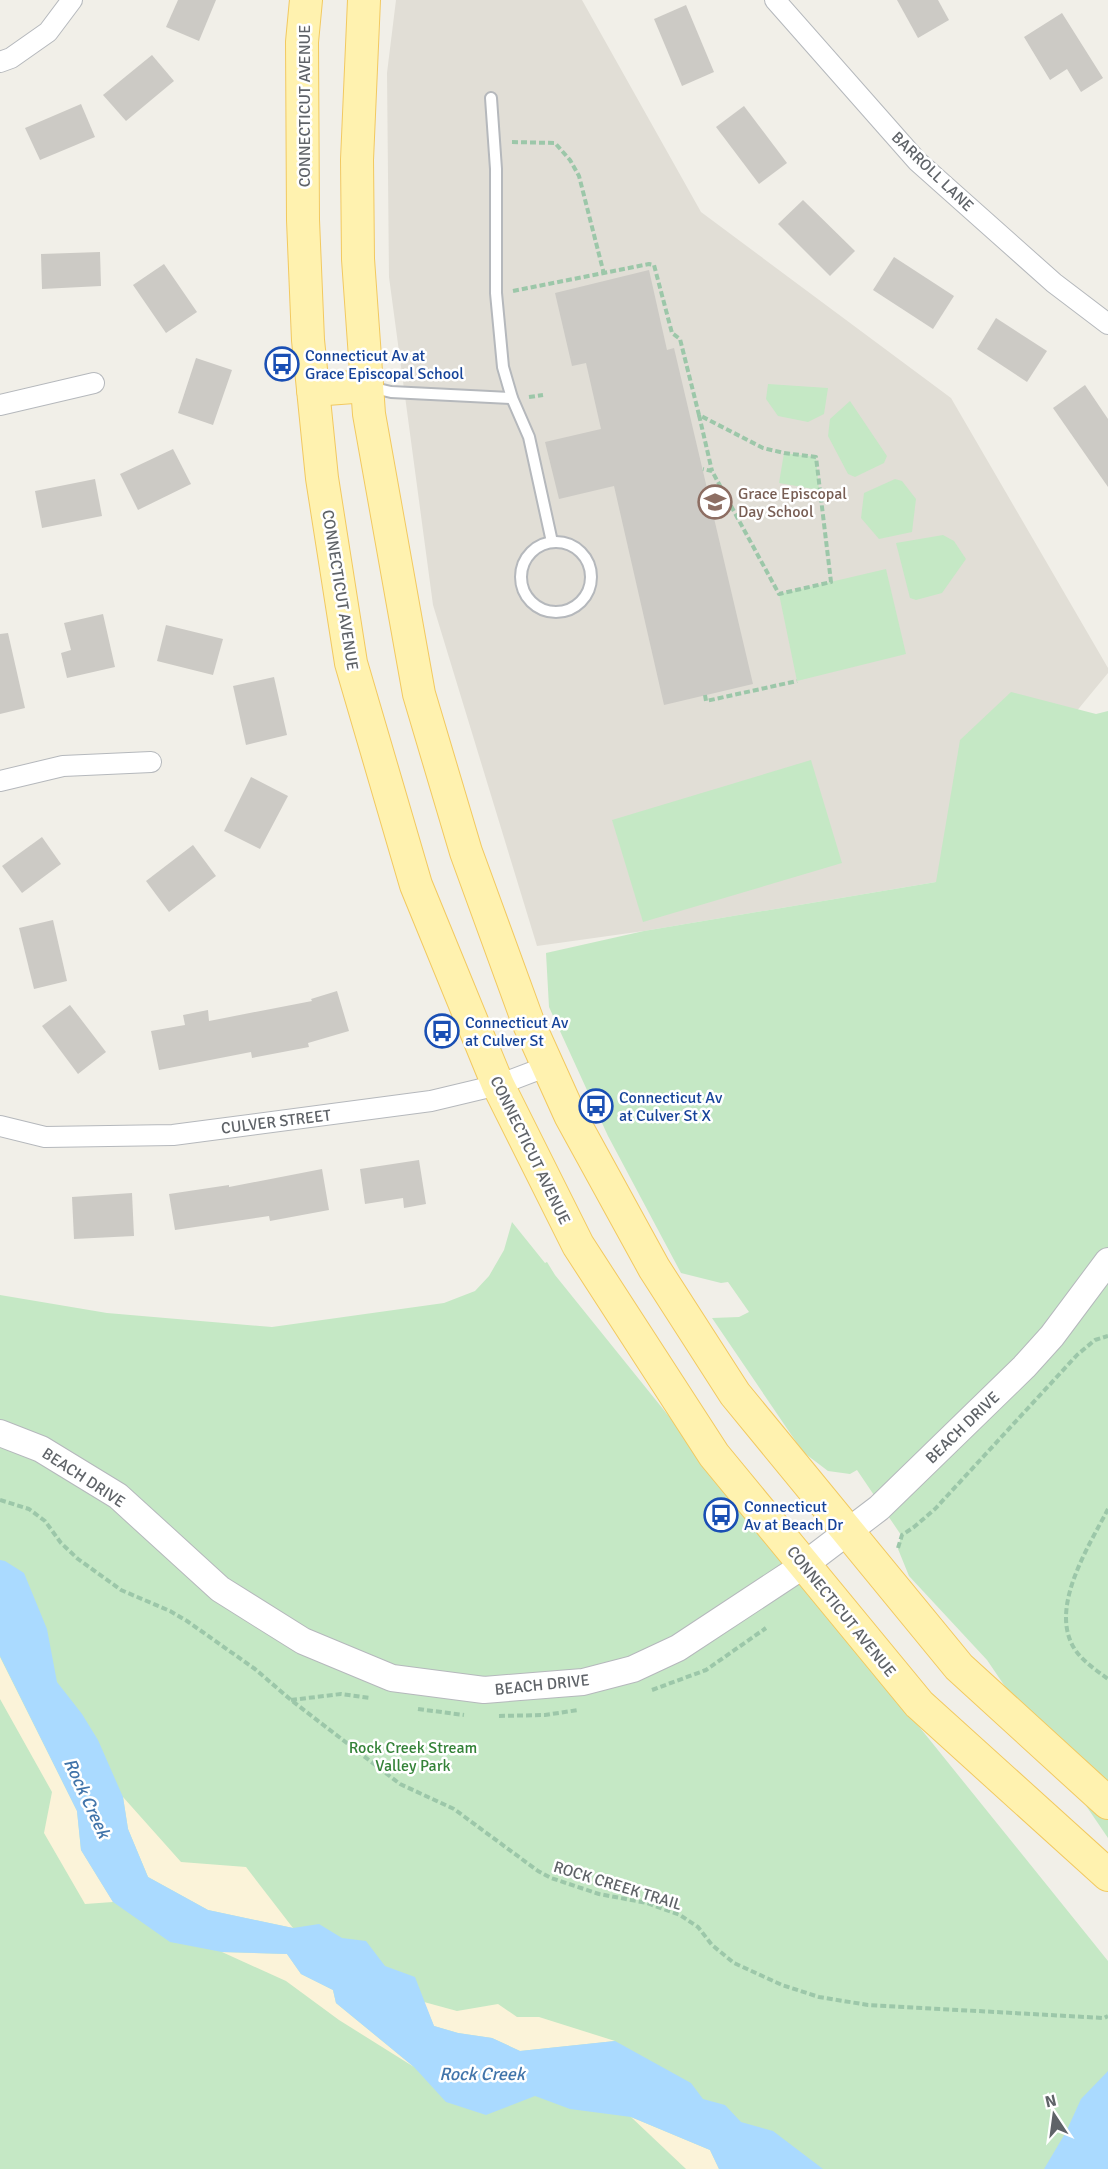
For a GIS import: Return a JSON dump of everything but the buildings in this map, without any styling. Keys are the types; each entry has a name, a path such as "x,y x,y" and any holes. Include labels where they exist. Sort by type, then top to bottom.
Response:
{"main road":[{"name":"CONNECTICUT AVENUE","path":"306,0 302,42 303,220 308,340 322,478 351,663 416,885 498,1085 578,1245 714,1455 919,1704 1108,1875"},
{"path":"364,0 357,160 358,248 369,414 419,694 466,852 524,1011 570,1115 654,1268 735,1394 959,1667 1108,1803"},
{"path":"313,390 367,386"}],"street":[{"path":"0,62 11,58 48,32 72,0"},
{"name":"BARROLL LANE","path":"775,0 917,160 1054,283 1108,324"},
{"path":"0,405 94,383"},
{"path":"0,781 63,766 151,762"},
{"name":"CULVER STREET","path":"0,1126 45,1137 173,1135 431,1101 498,1085 548,1066"},
{"name":"BEACH DRIVE","path":"0,1433 41,1449 118,1496 220,1589 303,1641 392,1678 484,1690 583,1682 633,1669 678,1648 804,1565 848,1533 879,1508 1024,1367 1052,1336 1108,1261"}],"lane":[{"path":"490,98 496,169 496,293 503,367 512,398 529,438 552,542"},
{"path":"367,386 391,392 512,398"},
{"path":"552,542 572,545 581,551 591,569 592,580 584,600 566,611 543,610 533,604 521,584 524,561 540,545 552,542"}],"path":[{"path":"494,141 555,143 570,160 579,176 604,274"},
{"path":"516,291 649,264 654,265 672,333 680,339 712,471 779,594 831,582 816,457 763,448 699,415"},
{"path":"703,469 712,471"},
{"path":"705,695 706,701 797,681"},
{"path":"898,1550 902,1535 935,1509 1077,1355 1095,1340 1108,1336"},
{"name":"ROCK CREEK TRAIL","path":"0,1500 29,1509 45,1521 61,1543 78,1558 121,1590 170,1611 187,1621 255,1669 291,1700 400,1784 454,1809 538,1871 573,1887 640,1901 680,1915 698,1927 712,1945 734,1963 782,1985 819,1996 868,2005 1104,2019 1108,2016"},
{"path":"1108,1509 1078,1570 1067,1605 1066,1626 1075,1650 1108,1679"}],"shaded area":[{"name":"Grace Episcopal Day School","path":"396,0 582,0 701,212 951,398 1108,668 1108,673 936,882 644,931 537,946 433,605 389,277 387,73"}],"green space":[{"path":"768,384 828,388 824,414 808,422 778,416 766,399"},
{"path":"850,401 887,456 884,463 855,477 848,474 828,436 830,419"},
{"path":"784,453 816,457 819,490 779,483"},
{"path":"895,479 902,481 916,499 912,532 879,539 861,518 864,493"},
{"path":"943,535 954,541 966,559 942,593 916,600 910,598 896,543"},
{"path":"886,569 906,654 797,681 779,594"},
{"path":"1011,692 1096,714 1108,711 1108,1838 987,1660 909,1576 898,1549 901,1535 857,1470 850,1474 828,1471 803,1452 712,1318 739,1317 749,1312 728,1282 721,1283 681,1273 608,1136 549,1007 546,953 644,931 936,882 960,740"},
{"path":"811,760 842,863 643,922 612,820"},
{"name":"Rock Creek Stream Valley Park","path":"512,1222 545,1263 547,1262 555,1275 1108,1961 1108,2169 0,2169 0,1295 107,1313 272,1327 444,1303 475,1291 489,1276 504,1250"}],"sand":[{"path":"0,1657 77,1811 81,1850 113,1902 85,1904 44,1833 52,1792 0,1699"},
{"path":"123,1797 181,1862 246,1867 293,1928 208,1910 148,1877 128,1829"},
{"path":"222,1952 287,1954 301,1974 333,1990 336,2003 414,2067 339,2020 286,1981"},
{"path":"424,2002 457,2011 498,2004 517,2017 539,2017 615,2041 520,2051 492,2038 458,2033 434,2026"},
{"path":"631,2117 710,2150 719,2169 686,2169"}],"water":[{"name":"Rock Creek","path":"0,1560 24,1573 47,1629 57,1682 82,1714 98,1740 123,1797 128,1829 148,1877 208,1910 293,1928 319,1924 342,1938 366,1941 385,1966 415,1977 434,2026 458,2033 492,2038 520,2051 615,2041 691,2083 703,2099 725,2105 741,2122 773,2131 823,2169 719,2169 710,2150 631,2117 570,2109 535,2096 486,2115 446,2102 414,2067 336,2003 333,1990 301,1974 287,1954 222,1952 170,1942 113,1902 81,1850 77,1811 0,1656"},
{"path":"1108,2071 1108,2169 1044,2169 1066,2132 1081,2099"}],"place":[{"name":"Connecticut Av at Grace Episcopal School","path":"282,364"},
{"name":"Grace Episcopal Day School","path":"715,502"},
{"name":"Connecticut Av at Culver St","path":"442,1031"},
{"name":"Connecticut Av at Culver St X","path":"596,1106"},
{"name":"Connecticut Av at Beach Dr","path":"721,1515"}]}
